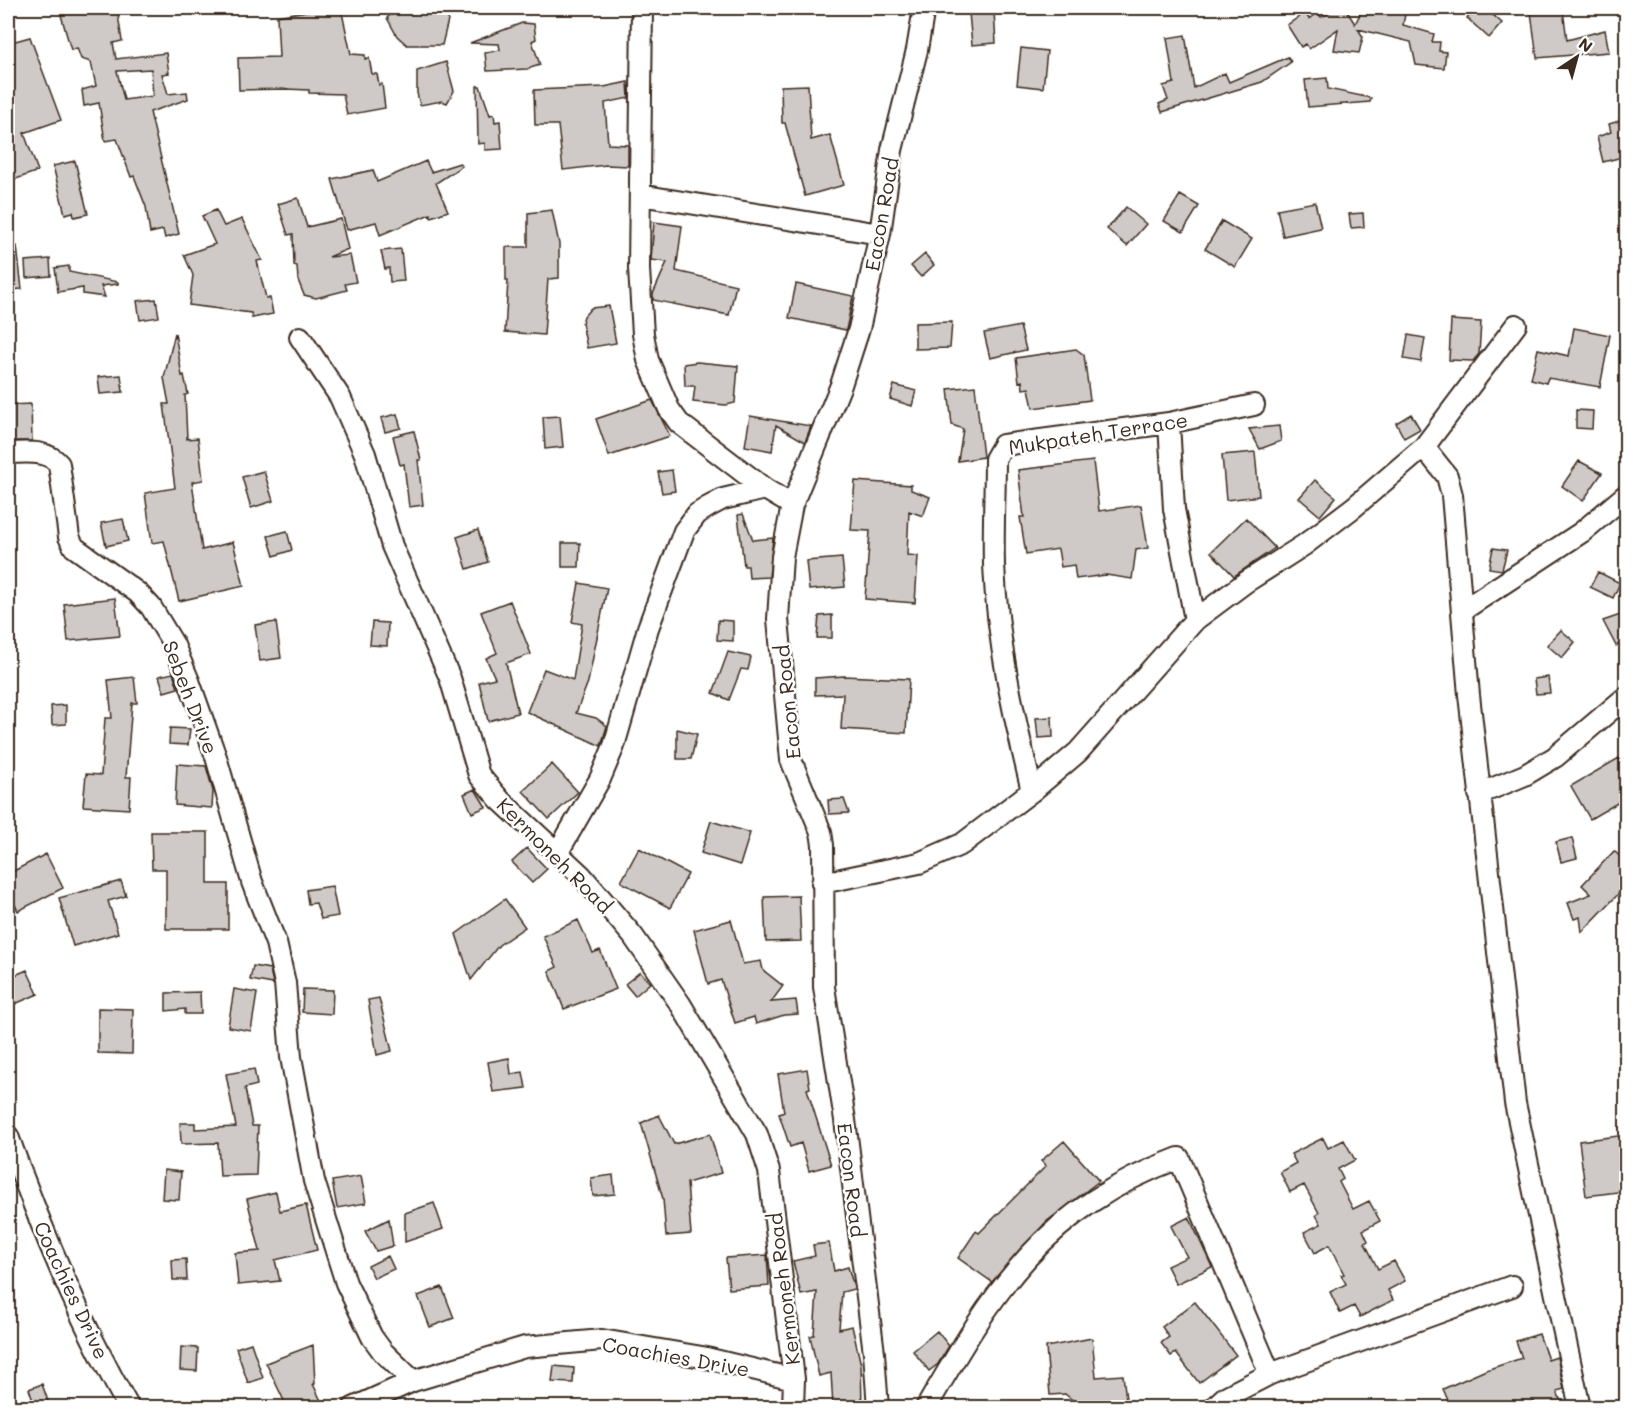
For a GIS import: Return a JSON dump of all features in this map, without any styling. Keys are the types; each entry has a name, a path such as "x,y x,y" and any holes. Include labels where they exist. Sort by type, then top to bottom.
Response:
{"street":[{"path":"642,8 639,269 644,347 669,409 694,436 765,489 792,505"},
{"name":"Eacon Road","path":"878,1407 845,1120 824,987 820,832 791,760 782,685 778,591 792,505 845,374 859,329 880,234 892,150 917,50 924,8"},
{"path":"640,195 735,208 880,234"},
{"path":"822,883 919,863 962,844 1032,791 1078,752 1195,621 1246,582 1304,545 1354,507 1424,447 1516,325"},
{"name":"Kermoneh Road","path":"300,337 340,397 365,454 392,546 450,678 479,775 500,800 558,852 654,963 757,1134 769,1171 794,1379 793,1407"},
{"name":"Mukpateh Terrace","path":"1032,791 1014,715 1002,641 994,566 995,459 998,452 1003,445 1169,423 1254,405"},
{"path":"1169,423 1174,509 1195,621"},
{"path":"1424,447 1447,476 1452,495 1479,794 1515,1103 1580,1407"},
{"name":"Sebeh Drive","path":"8,453 45,453 53,456 59,464 69,537 74,547 138,593 151,607 174,645 216,758 252,882 276,943 285,983 291,1058 314,1181 346,1283 372,1337 383,1352 413,1381"},
{"path":"558,852 600,779 614,746 648,628 684,531 697,514 723,499 765,489"},
{"path":"1463,610 1582,532 1626,495"},
{"path":"1479,794 1525,775 1555,757 1626,697"},
{"name":"Coachies Drive","path":"8,1136 32,1203 69,1288 129,1407"},
{"path":"926,1407 976,1323 1033,1250 1067,1219 1137,1173 1179,1158 1270,1374"},
{"path":"1214,1407 1225,1397 1270,1374 1512,1286"},
{"name":"Coachies Drive","path":"360,1406 413,1381 525,1347 602,1340 702,1356 794,1379"}],"building":[{"path":"59,8 117,8 122,41 113,43 116,59 166,53 169,73 162,74 168,94 187,92 188,99 150,112 179,234 165,238 163,230 150,233 146,207 134,176 131,177 117,139 105,141 99,103 84,106 82,90 96,86 91,62 81,59 77,48 71,50","holes":["151,69 153,96 124,100 117,71"]},
{"path":"324,8 341,8 351,54 365,55 365,59 369,58 372,74 377,74 379,85 382,84 385,108 347,115 343,94 309,93 309,90 286,89 239,90 238,58 279,57 277,16"},
{"path":"391,8 451,8 442,45 407,45 397,36 387,18"},
{"path":"1338,8 1345,8 1355,24 1363,8 1378,8 1405,14 1403,25 1434,34 1432,42 1440,42 1439,51 1446,52 1444,68 1416,65 1411,42 1358,29 1363,37 1359,53 1334,50 1338,29 1309,49 1306,44 1301,47 1287,25 1305,13 1309,19 1318,12 1321,17"},
{"path":"1477,8 1485,8 1502,23 1489,38 1467,18"},
{"path":"1563,10 1567,40 1605,30 1609,52 1537,58 1531,12"},
{"path":"994,11 996,43 972,45 969,13"},
{"path":"522,23 534,24 536,39 532,41 540,65 527,69 487,71 485,53 500,50 499,44 470,43"},
{"path":"1185,35 1194,88 1225,73 1229,82 1288,57 1291,62 1262,82 1162,112 1159,104 1168,100 1163,86 1174,83 1167,38"},
{"path":"30,37 61,120 24,133 38,171 8,182 8,43"},
{"path":"1021,48 1047,51 1043,88 1017,85"},
{"path":"446,62 454,91 447,103 442,101 420,105 417,93 417,71"},
{"path":"1327,78 1328,89 1371,98 1370,102 1308,107 1305,80"},
{"path":"628,82 629,98 605,103 608,144 628,145 628,166 606,165 563,170 558,125 535,125 534,90 604,87"},
{"path":"808,85 811,140 830,135 844,185 805,196 785,123 782,123 781,86"},
{"path":"477,86 480,86 490,115 494,114 495,122 500,121 502,149 485,150 485,143 478,144"},
{"path":"1626,119 1626,156 1603,162 1597,137 1611,132 1609,124"},
{"path":"75,161 88,214 74,217 73,212 65,214 53,166"},
{"path":"426,161 431,172 460,163 462,166 436,183 448,211 431,217 430,214 380,235 376,222 347,230 332,179 373,170 377,182"},
{"path":"1180,195 1199,206 1183,232 1164,221"},
{"path":"298,198 307,227 341,219 348,249 329,257 350,255 356,282 345,284 347,290 316,298 304,295 298,280 297,266 294,265 293,234 288,235 278,204"},
{"path":"1315,202 1321,228 1283,236 1277,209"},
{"path":"1126,207 1146,224 1127,246 1107,229"},
{"path":"216,210 224,226 242,219 262,260 257,261 266,298 270,298 273,314 252,318 251,313 189,305 193,275 184,255 215,244 202,216"},
{"path":"552,210 559,244 559,278 548,279 544,335 505,332 508,280 506,280 506,247 528,247 528,213"},
{"path":"1363,213 1364,227 1351,228 1349,214"},
{"path":"1222,221 1252,239 1235,267 1205,249"},
{"path":"654,222 682,226 676,271 736,285 729,315 653,300 653,294 667,262 651,260"},
{"path":"17,246 22,289 8,290 8,247"},
{"path":"401,249 404,281 390,282 389,268 385,269 381,251"},
{"path":"925,254 934,265 921,277 911,266"},
{"path":"50,259 51,276 26,278 25,261"},
{"path":"69,266 69,272 118,282 118,284 101,286 105,297 83,294 83,288 58,292 55,268"},
{"path":"796,284 853,296 846,330 789,318"},
{"path":"156,299 159,317 140,320 137,301"},
{"path":"609,306 616,343 587,348 582,323 584,316 591,308"},
{"path":"1451,320 1481,322 1479,354 1473,361 1449,360"},
{"path":"952,322 950,348 915,349 915,323"},
{"path":"1020,326 1026,350 990,358 984,333"},
{"path":"1574,328 1610,335 1600,387 1548,378 1546,383 1531,379 1538,349 1569,356"},
{"path":"175,333 182,376 184,375 188,394 185,395 187,439 198,438 203,480 192,482 202,550 233,542 244,586 179,601 164,541 152,543 145,493 175,488 164,404 169,404 164,378"},
{"path":"1408,335 1425,338 1421,362 1404,359"},
{"path":"1076,349 1084,355 1090,400 1033,408 1029,388 1023,389 1022,381 1019,382 1016,358"},
{"path":"697,362 738,366 735,403 726,405 693,402 695,386 685,386 684,364"},
{"path":"121,375 123,392 100,394 98,377"},
{"path":"894,385 916,391 912,406 890,399"},
{"path":"975,386 983,457 958,461 963,429 952,425 948,389"},
{"path":"652,400 670,436 609,456 596,419"},
{"path":"31,404 32,441 8,441 8,405"},
{"path":"1576,410 1593,411 1592,429 1576,428"},
{"path":"397,414 401,428 385,432 381,418"},
{"path":"1411,414 1420,429 1404,438 1396,423"},
{"path":"560,416 563,447 545,449 543,417"},
{"path":"750,416 811,426 805,442 776,425 772,451 745,446"},
{"path":"1279,426 1281,441 1260,449 1249,429"},
{"path":"414,431 421,460 418,460 423,505 409,507 404,464 400,465 393,436"},
{"path":"1255,452 1259,496 1226,500 1222,455"},
{"path":"1093,461 1099,511 1141,505 1148,548 1136,550 1132,579 1106,575 1076,579 1074,565 1061,567 1058,549 1026,554 1020,517 1024,517 1018,470"},
{"path":"1579,461 1602,473 1583,501 1562,486"},
{"path":"672,470 675,491 662,493 658,472"},
{"path":"264,471 273,501 251,508 242,477"},
{"path":"1315,480 1336,497 1320,516 1299,498"},
{"path":"855,481 911,485 911,490 930,497 923,516 909,511 907,555 918,556 915,603 865,599 870,531 851,530"},
{"path":"743,514 753,540 773,538 769,577 749,578 748,566 744,566 738,515"},
{"path":"1246,518 1275,548 1234,576 1211,552"},
{"path":"123,519 128,541 106,546 101,523"},
{"path":"478,530 488,562 467,569 457,537"},
{"path":"287,531 292,550 274,556 268,536"},
{"path":"562,543 580,543 579,567 562,567"},
{"path":"1493,548 1507,550 1502,570 1489,568"},
{"path":"842,558 845,587 809,590 806,561"},
{"path":"1598,572 1620,583 1613,598 1590,587"},
{"path":"579,583 607,588 588,682 576,713 596,718 607,726 601,746 527,712 544,669 573,680 582,624 572,622"},
{"path":"115,598 120,636 68,641 64,604"},
{"path":"510,601 531,654 506,663 518,713 488,721 479,682 495,678 486,658 497,653 481,612"},
{"path":"1626,613 1626,640 1616,646 1603,621"},
{"path":"832,615 832,638 817,638 819,616"},
{"path":"718,620 733,621 733,641 717,640"},
{"path":"276,622 281,658 260,661 255,625"},
{"path":"372,622 388,623 387,646 370,645"},
{"path":"1561,630 1575,642 1562,658 1547,645"},
{"path":"728,652 751,657 748,670 741,669 729,700 713,693"},
{"path":"173,673 178,688 164,692 159,676"},
{"path":"844,676 909,679 906,733 841,729 843,694 815,695 815,678"},
{"path":"134,677 137,703 132,703 126,777 131,777 129,809 83,806 86,774 101,775 105,718 112,718 108,680"},
{"path":"1548,677 1550,693 1536,694 1534,679"},
{"path":"66,705 66,724 52,725 51,706"},
{"path":"1052,717 1053,737 1038,738 1036,718"},
{"path":"170,728 190,729 188,745 169,744"},
{"path":"677,729 697,734 691,759 677,759"},
{"path":"1619,758 1626,770 1626,798 1590,819 1571,786"},
{"path":"177,764 206,766 213,791 212,808 175,805"},
{"path":"552,764 578,792 549,819 523,791"},
{"path":"475,789 486,807 472,813 464,794"},
{"path":"844,799 849,813 829,814 828,800"},
{"path":"711,821 750,833 740,865 701,853"},
{"path":"151,832 208,832 208,884 228,884 228,929 166,929 166,869 152,869"},
{"path":"1572,838 1577,858 1561,862 1556,842"},
{"path":"527,848 547,869 532,883 512,862"},
{"path":"639,848 688,874 670,908 621,882"},
{"path":"1614,851 1626,862 1626,886 1582,932 1580,917 1574,919 1568,903 1591,894 1582,885"},
{"path":"46,854 63,888 18,911 8,890 8,874"},
{"path":"121,881 126,896 108,901 118,933 73,946 59,898"},
{"path":"332,886 338,916 321,919 316,903 308,904 306,890"},
{"path":"799,896 801,941 766,942 764,897"},
{"path":"505,899 525,927 499,945 471,980 456,934"},
{"path":"578,920 593,953 600,950 616,989 564,1009 549,971 557,967 543,936"},
{"path":"731,920 743,964 761,961 763,970 783,986 771,1002 796,1000 798,1014 784,1015 756,1024 754,1017 735,1023 721,980 708,984 694,930"},
{"path":"253,966 270,969 273,984 250,980"},
{"path":"27,970 38,994 15,1004 8,986 8,978"},
{"path":"640,972 650,983 635,996 625,984"},
{"path":"234,989 257,993 251,1031 228,1027"},
{"path":"303,989 333,990 332,1014 302,1012"},
{"path":"200,992 201,1014 185,1014 185,1009 166,1011 166,993"},
{"path":"379,998 392,1051 377,1055 368,1000"},
{"path":"98,1008 133,1009 132,1054 98,1053"},
{"path":"509,1058 511,1074 523,1072 526,1088 493,1092 488,1062"},
{"path":"254,1069 257,1085 245,1088 252,1126 258,1126 256,1175 220,1176 218,1143 181,1144 180,1123 195,1123 195,1129 236,1127 226,1074"},
{"path":"807,1069 810,1088 807,1089 831,1165 809,1171 801,1143 790,1147 779,1114 784,1112 778,1074"},
{"path":"659,1115 674,1144 710,1134 721,1173 687,1183 691,1234 666,1236 663,1199 641,1123"},
{"path":"1626,1135 1626,1191 1586,1196 1579,1141"},
{"path":"1323,1138 1328,1148 1344,1140 1355,1160 1338,1169 1343,1179 1339,1182 1353,1209 1369,1201 1380,1221 1363,1230 1368,1241 1365,1243 1378,1269 1394,1261 1405,1281 1388,1290 1393,1300 1360,1317 1354,1306 1340,1313 1330,1292 1346,1284 1341,1275 1344,1274 1329,1245 1315,1253 1304,1232 1321,1224 1316,1215 1319,1213 1304,1185 1290,1192 1280,1172 1296,1163 1291,1154"},
{"path":"1064,1141 1099,1181 1046,1222 992,1282 958,1258 976,1231 979,1233 1046,1166 1041,1161"},
{"path":"164,1170 181,1172 179,1200 162,1199"},
{"path":"613,1175 615,1194 593,1196 591,1178"},
{"path":"361,1176 366,1203 337,1208 332,1181"},
{"path":"276,1192 280,1211 306,1205 317,1250 275,1260 280,1281 238,1285 235,1253 260,1251 247,1199"},
{"path":"434,1203 443,1229 405,1242 405,1213"},
{"path":"1189,1217 1212,1267 1176,1284 1167,1266 1187,1257 1171,1226"},
{"path":"389,1219 393,1246 376,1251 365,1231"},
{"path":"829,1243 834,1271 848,1267 854,1287 854,1289 842,1292 839,1329 852,1326 861,1365 862,1407 833,1407 831,1373 819,1376 810,1336 814,1335 817,1292 801,1295 793,1261 815,1256 813,1245"},
{"path":"767,1255 769,1286 729,1289 726,1258"},
{"path":"388,1256 394,1269 374,1278 368,1266"},
{"path":"186,1259 187,1280 173,1280 172,1260"},
{"path":"442,1287 454,1318 430,1327 418,1296"},
{"path":"1195,1302 1236,1355 1199,1383 1176,1353 1171,1356 1161,1343 1169,1337 1162,1327"},
{"path":"937,1331 949,1346 938,1364 929,1371 913,1351"},
{"path":"1539,1334 1548,1360 1557,1357 1564,1389 1557,1391 1563,1407 1536,1407 1534,1401 1516,1407 1451,1407 1443,1389 1486,1370 1522,1358 1516,1341"},
{"path":"1092,1338 1096,1377 1123,1375 1127,1407 1081,1407 1065,1394 1050,1395 1046,1347"},
{"path":"251,1343 263,1378 248,1383 236,1348"},
{"path":"313,1345 315,1384 313,1384 324,1407 287,1407 266,1363"},
{"path":"181,1347 198,1348 197,1371 180,1370"},
{"path":"554,1366 574,1368 573,1383 552,1382"},
{"path":"42,1384 49,1404 35,1407 29,1389"}]}
